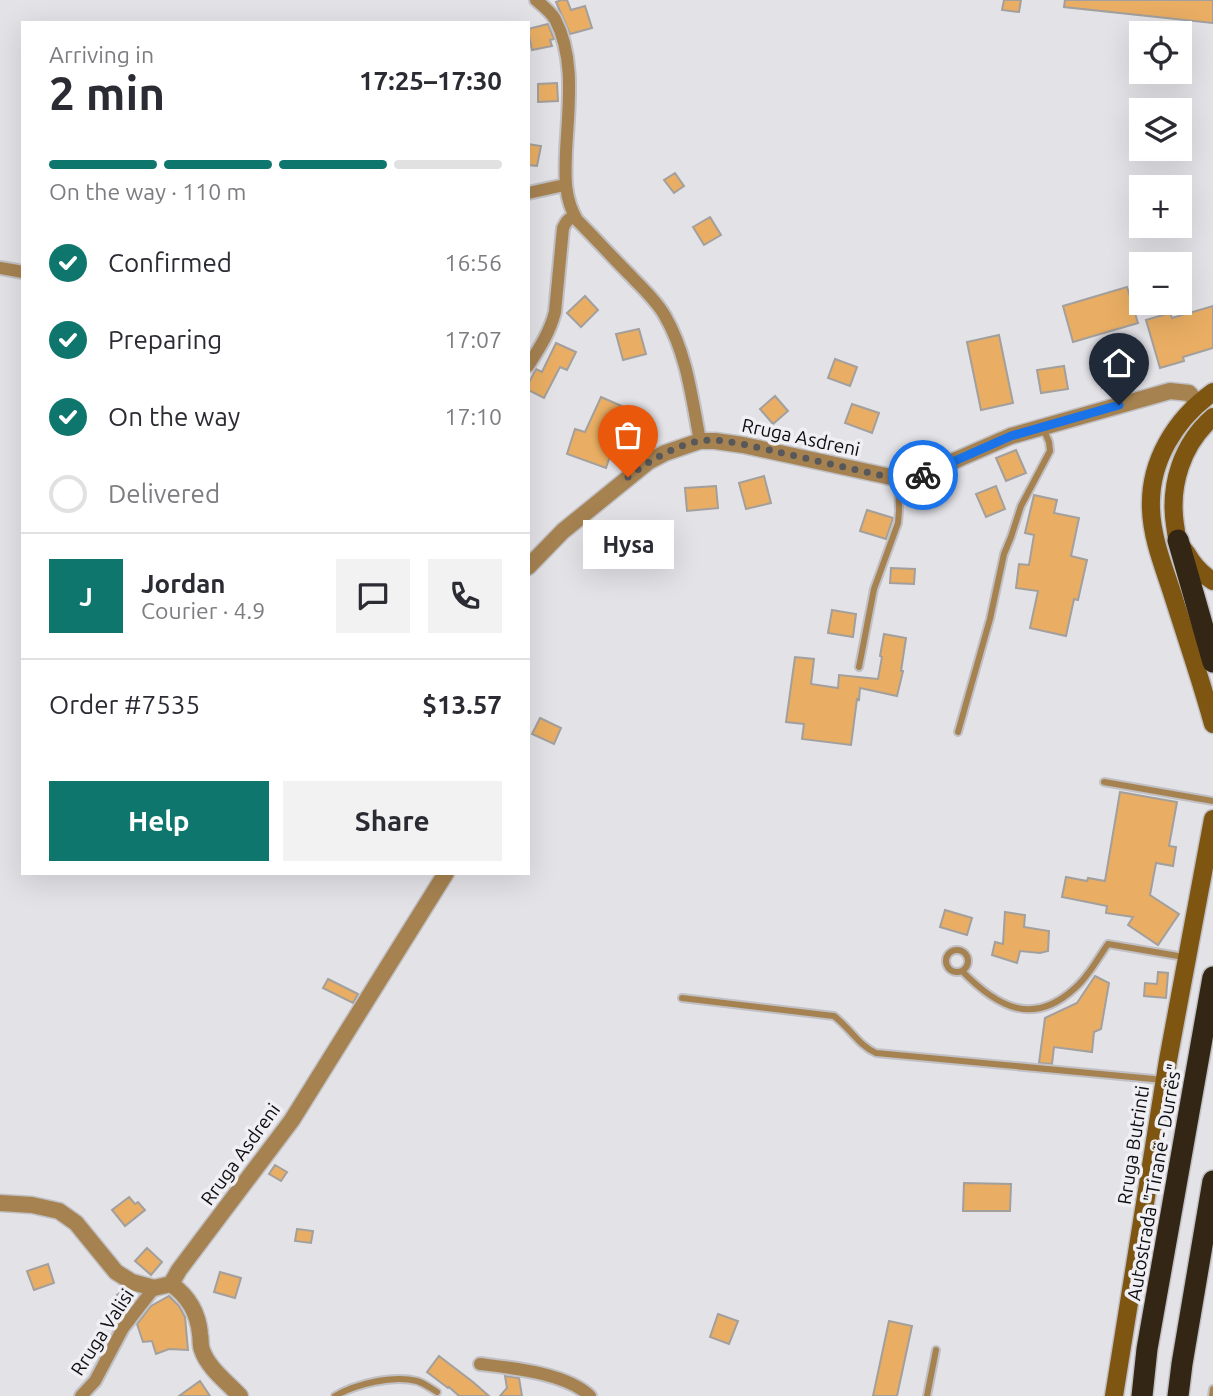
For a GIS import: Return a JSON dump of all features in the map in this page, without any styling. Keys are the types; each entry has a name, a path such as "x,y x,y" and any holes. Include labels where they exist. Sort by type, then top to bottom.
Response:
{"highway":[{"path":"1178,540 1213,662"},
{"name":"Autostrada \"Tiranë - Durrës\"","path":"1142,1396 1147,1349 1213,977"},
{"path":"1178,1396 1213,1181"}],"main road":[{"path":"1206,397 1180,423 1164,447 1154,479 1151,510 1159,551 1213,724"},
{"path":"1213,417 1186,449 1178,470 1172,506 1178,540 1200,573 1213,580"},
{"name":"Rruga Butrinti","path":"1114,1396 1165,1080 1213,818"}],"street":[{"path":"542,1 554,19 568,66 565,186 568,201 575,217 664,314 686,368 700,441"},
{"path":"530,192 565,186"},
{"path":"530,363 553,321 563,228 570,218 575,217"},
{"path":"0,268 21,272"},
{"name":"Rruga Asdreni","path":"530,564 563,531 648,463 665,453 700,441 743,444 905,480 1042,426 1170,391 1206,397"},
{"name":"Rruga Asdreni","path":"171,1284 292,1121 445,875"},
{"path":"0,1203 48,1207 67,1215 116,1272 132,1282 154,1288 171,1284 182,1292 197,1317 201,1349 210,1364 240,1396"},
{"name":"Rruga Valisi","path":"81,1396 95,1381 123,1328 154,1288"},
{"path":"480,1364 527,1371 572,1384 590,1396"}],"lane":[{"path":"958,732 990,620 1004,554 1021,506 1050,451 1042,426"},
{"path":"859,667 874,589 898,523 898,479"},
{"path":"1104,782 1213,801"},
{"path":"962,971 980,989 1011,1007 1034,1010 1055,1003 1077,987 1108,944 1188,958"},
{"path":"682,998 834,1016 862,1044 877,1053 1165,1080"},
{"path":"927,1396 936,1350"},
{"path":"335,1396 365,1384 406,1380 420,1382 437,1392"},
{"path":"1212,1396 1213,1389"}],"building":[{"path":"567,0 571,10 585,6 592,28 570,34 556,2"},
{"path":"1004,0 1021,0 1019,12 1002,10"},
{"path":"1065,0 1213,0 1213,23 1064,7"},
{"path":"548,24 554,39 550,40 552,46 532,50 530,28"},
{"path":"557,83 558,101 538,102 538,84"},
{"path":"530,144 541,146 537,166 530,165"},
{"path":"675,173 684,186 674,193 664,180"},
{"path":"710,217 721,235 704,245 693,227"},
{"path":"1127,287 1129,315 1136,315 1138,323 1073,342 1063,306"},
{"path":"585,296 598,310 581,327 567,313"},
{"path":"1213,306 1213,348 1183,357 1184,361 1160,368 1146,320 1163,315 1171,315 1172,318 1192,315 1192,312"},
{"path":"639,329 646,354 623,360 616,334"},
{"path":"999,335 1013,403 981,410 967,342"},
{"path":"556,343 576,352 567,370 560,367 544,398 530,391 530,380 536,369 542,372"},
{"path":"835,359 857,367 850,386 828,378"},
{"path":"1125,365 1127,385 1102,388 1100,368"},
{"path":"1064,366 1068,389 1041,393 1037,370"},
{"path":"775,396 788,411 773,424 760,409"},
{"path":"601,397 649,418 639,441 618,432 606,468 567,454 575,429 585,432"},
{"path":"852,404 879,413 872,433 845,423"},
{"path":"1016,450 1026,473 1006,481 996,458"},
{"path":"764,476 771,503 746,509 739,483"},
{"path":"716,486 718,508 687,511 685,488"},
{"path":"996,486 1005,509 986,517 976,494"},
{"path":"1034,495 1057,500 1054,513 1079,518 1071,556 1087,560 1078,600 1074,599 1066,636 1030,628 1038,591 1016,588 1019,564 1029,565 1034,535 1025,533"},
{"path":"867,510 893,518 886,539 860,531"},
{"path":"891,568 915,569 914,584 890,583"},
{"path":"832,610 856,614 853,637 828,633"},
{"path":"884,634 906,638 897,696 860,688 851,745 802,739 804,724 786,722 795,657 814,659 811,684 838,688 839,675 878,679"},
{"path":"540,718 561,728 554,744 532,734"},
{"path":"1120,792 1177,802 1169,846 1176,847 1173,866 1156,863 1150,895 1179,914 1158,945 1128,925 1133,917 1106,913 1107,906 1062,897 1066,877 1105,881"},
{"path":"945,910 972,918 967,935 940,927"},
{"path":"1005,912 1025,915 1024,927 1049,931 1048,951 1020,951 1017,963 992,955 995,942 1003,944"},
{"path":"1158,972 1168,973 1166,998 1144,996 1145,983 1157,984"},
{"path":"1095,976 1109,983 1101,1029 1094,1032 1092,1052 1054,1047 1052,1064 1039,1063 1045,1018 1077,1003"},
{"path":"328,979 358,994 353,1003 323,988"},
{"path":"275,1165 287,1172 281,1181 269,1174"},
{"path":"964,1183 1011,1184 1010,1211 963,1211"},
{"path":"129,1197 145,1210 125,1226 112,1210"},
{"path":"297,1229 313,1231 311,1243 295,1241"},
{"path":"147,1248 162,1262 151,1275 135,1261"},
{"path":"48,1264 54,1283 34,1290 27,1271"},
{"path":"220,1272 241,1278 235,1298 214,1292"},
{"path":"124,1290 134,1299 127,1308 117,1295"},
{"path":"169,1296 185,1317 188,1350 169,1349 156,1354 152,1341 143,1342 137,1324 151,1306"},
{"path":"718,1314 738,1321 729,1344 710,1337"},
{"path":"889,1321 912,1326 897,1396 873,1396"},
{"path":"439,1356 489,1396 459,1396 427,1372"},
{"path":"505,1376 519,1378 522,1396 500,1396 507,1388"},
{"path":"200,1381 210,1396 179,1396"}],"way so far":[{"path":"628,477 665,453 700,441 743,444 905,480 923,475"}],"place":[{"name":"Hysa","path":"628,477"}],"route":[{"path":"923,475 1011,436 1119,405"}]}
